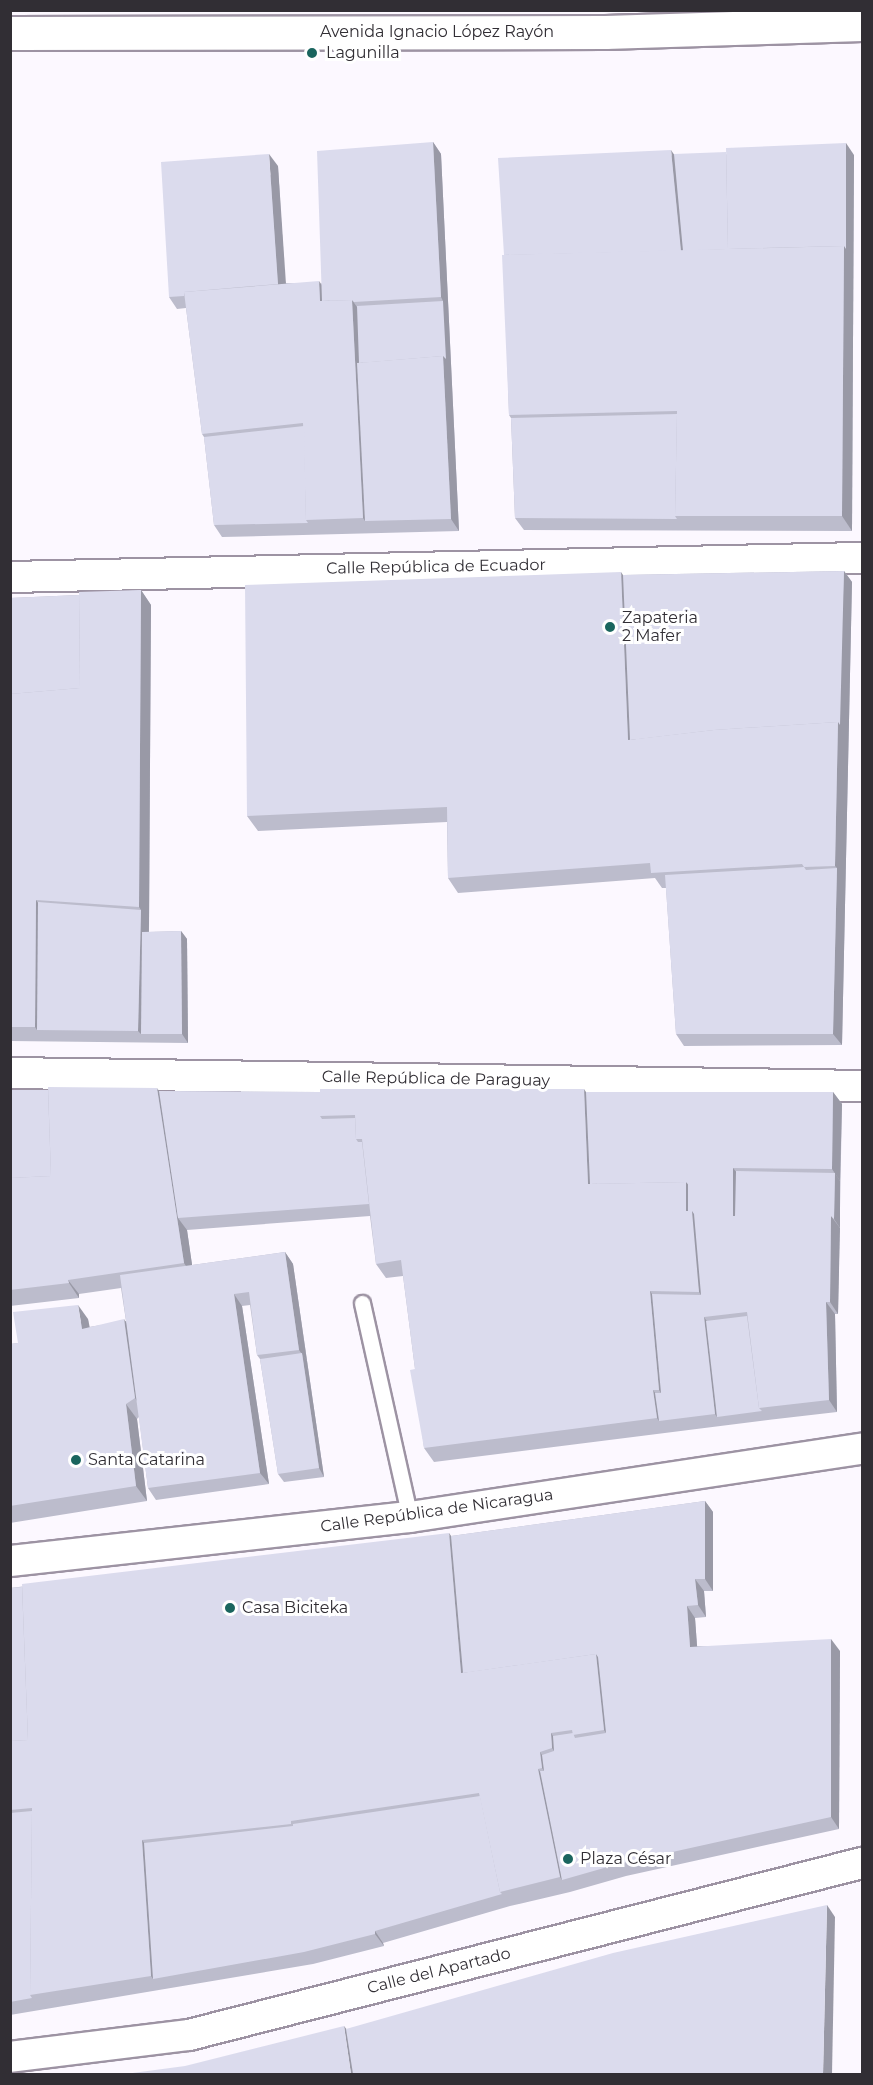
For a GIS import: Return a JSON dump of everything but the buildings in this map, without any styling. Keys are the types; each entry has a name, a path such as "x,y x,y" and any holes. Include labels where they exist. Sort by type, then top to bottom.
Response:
{"main road":[{"name":"Avenida Ignacio López Rayón","path":"10,33 605,32 862,24"}],"street":[{"name":"Calle República de Ecuador","path":"10,577 862,558"},
{"name":"Calle República de Paraguay","path":"10,1073 862,1086"},
{"name":"Calle República de Nicaragua","path":"10,1561 410,1517 862,1449"},
{"name":"Calle del Apartado","path":"10,2058 189,2035 862,1863"}],"lane":[{"path":"362,1303 410,1517"}],"place":[{"name":"Lagunilla","path":"312,53"},
{"name":"Zapateria 2 Mafer","path":"610,627"},
{"name":"Santa Catarina","path":"76,1460"},
{"name":"Casa Biciteka","path":"230,1608"},
{"name":"Plaza César","path":"568,1859"}]}
